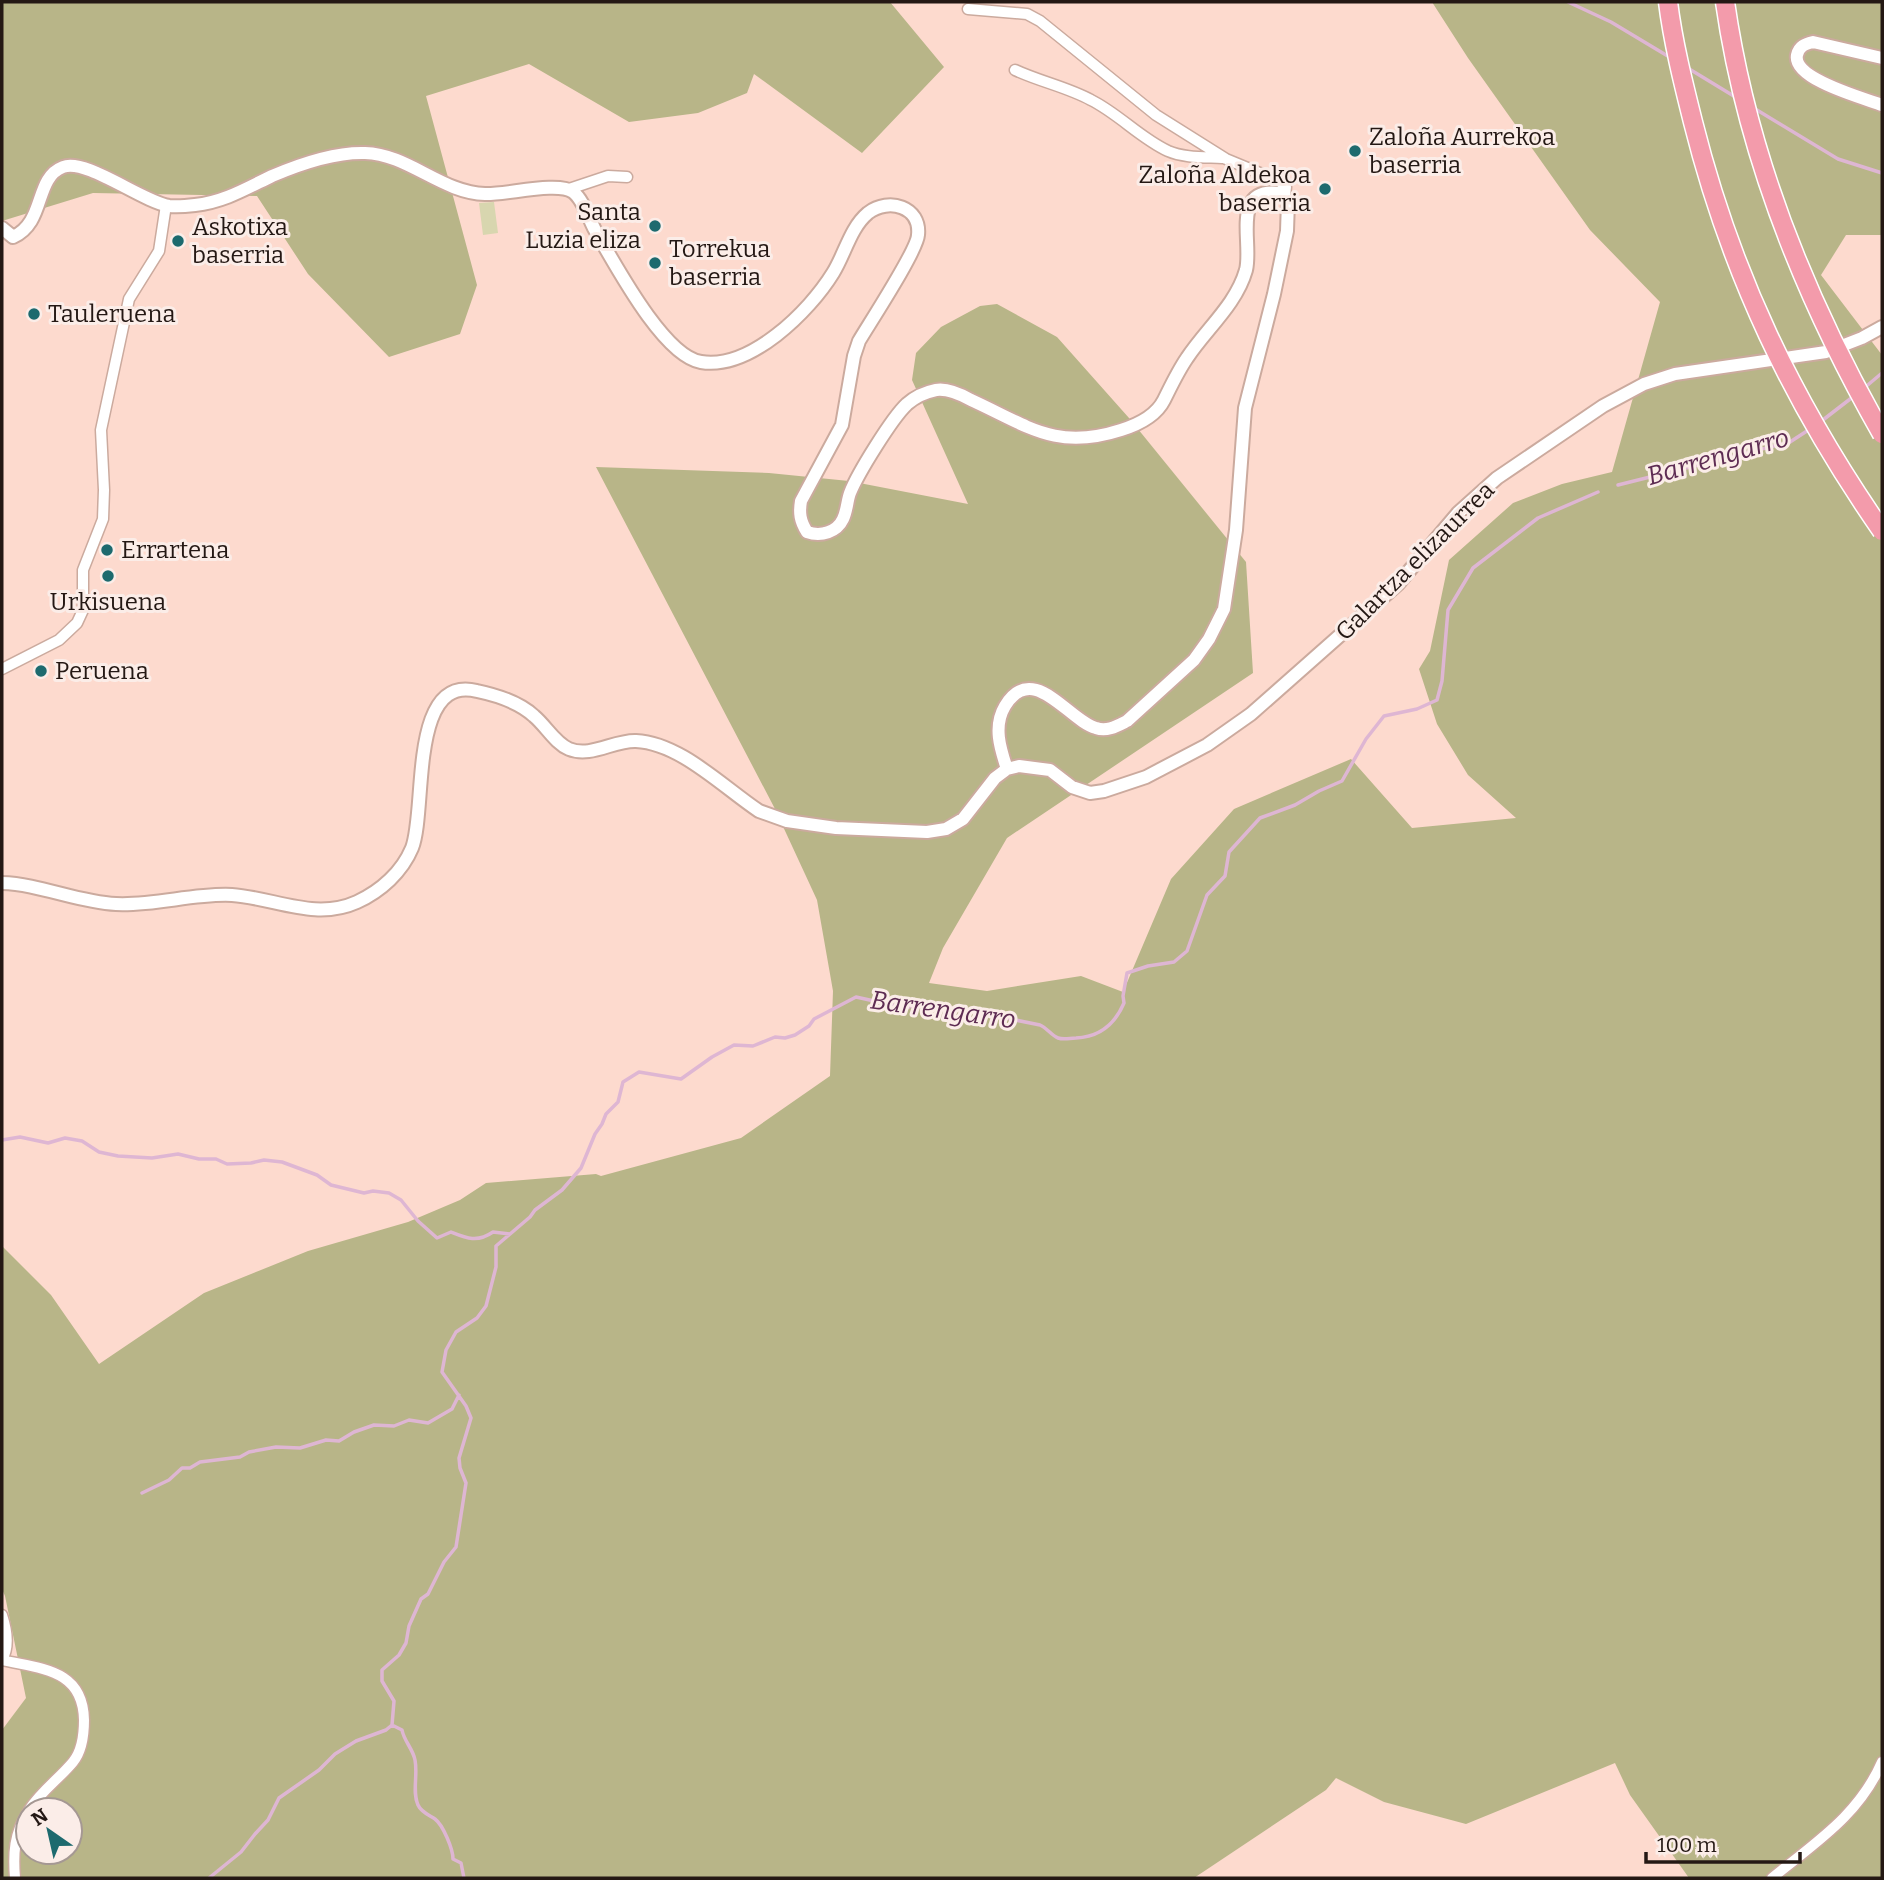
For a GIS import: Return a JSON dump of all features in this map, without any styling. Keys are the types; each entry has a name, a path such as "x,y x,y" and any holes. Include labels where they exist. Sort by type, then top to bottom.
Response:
{"highway":[{"path":"1668,2 1683,85 1707,180 1741,276 1790,382 1818,432 1882,531"},
{"path":"1725,2 1748,118 1778,214 1828,334 1882,434"}],"street":[{"path":"2,883 14,883 106,903 144,904 233,895 319,911 354,904 382,887 402,866 413,846 418,830 426,735 432,717 445,696 459,690 477,691 517,705 531,713 567,748 591,751 633,741 660,745 686,759 771,817 802,824 878,831 927,832 946,829 963,820 995,778 1007,769 1000,745 1000,717 1010,699 1026,690 1038,690 1048,694 1098,729 1114,727 1127,721 1194,660 1216,628 1224,609 1236,530 1245,408 1287,231 1289,206 1285,196 1286,187 1279,181 1226,159 1156,115 1040,21 1027,14 968,9"},
{"path":"1882,58 1813,42 1799,49 1796,57 1798,66 1810,77 1882,105"},
{"path":"1015,71 1066,87 1094,101 1169,151 1181,155 1226,159"},
{"path":"2,228 13,237 24,230 36,213 46,184 54,173 64,166 90,170 139,195 166,205 194,206 226,198 307,163 346,153 363,152 403,162 471,192 498,194 557,186 576,194 612,259 664,337 684,356 703,363 736,357 765,344 783,331 814,299 834,272 856,227 874,209 889,204 898,205 914,220 918,235 859,341 853,356 842,425 802,501 800,519 807,532 815,535 829,532 843,520 849,494 898,414 915,398 928,392 939,389 956,394 998,411 1029,429 1072,439 1103,436 1129,428 1153,413 1163,402 1187,358 1242,281 1247,259 1246,216 1252,202 1265,193 1280,193 1285,196"},
{"path":"569,189 608,176 627,177"},
{"path":"2,668 59,640 77,624 83,610 83,570 103,519 101,430 129,299 159,251 166,205"},
{"name":"Galartza elizaurrea","path":"1007,769 1018,766 1049,770 1072,788 1090,793 1133,782 1171,765 1234,728 1343,635 1398,584 1458,513 1497,478 1603,406 1644,384 1675,374 1826,352 1882,327"},
{"path":"2,1615 7,1642 2,1660 34,1666 62,1677 70,1682 82,1701 84,1727 79,1752 42,1796"},
{"path":"1772,1878 1856,1808 1882,1762"},
{"path":"14,1847 14,1864"}],"shaded area":[{"path":"2,2 890,2 944,67 862,153 754,74 747,93 698,113 629,122 529,64 426,96 477,285 460,334 389,357 308,274 257,196 93,193 2,221"},
{"path":"1432,2 1882,2 1882,235 1846,235 1821,275 1882,355 1882,1878 1689,1878 1630,1795 1615,1763 1466,1824 1384,1802 1336,1778 1326,1790 1194,1878 2,1878 2,1730 26,1698 2,1589 2,1246 51,1295 99,1364 204,1293 308,1251 408,1222 460,1200 486,1183 596,1174 601,1176 741,1138 830,1076 833,991 817,900 774,807 596,467 769,473 849,481 968,504 912,380 916,353 941,327 980,306 997,304 1057,337 1129,418 1246,562 1253,673 1007,838 943,948 929,983 987,991 1081,976 1123,992 1171,879 1234,809 1351,759 1412,828 1516,818 1468,775 1437,724 1419,669 1430,651 1449,560 1513,503 1562,484 1612,472 1660,302 1590,230 1468,58"},
{"path":"494,202 498,233 483,235 479,203"}],"waterway":[{"path":"1568,2 1611,22 1671,58"},
{"path":"1686,67 1737,98"},
{"path":"1752,107 1838,159 1882,173"},
{"name":"Barrengarro","path":"1863,389 1882,373"},
{"name":"Barrengarro","path":"1819,423 1854,396"},
{"name":"Barrengarro","path":"1618,485 1790,442 1810,429"},
{"name":"Barrengarro","path":"209,1878 241,1852 268,1820 279,1798 319,1770 335,1754 392,1725 394,1701 382,1681 382,1670 399,1655 406,1643 409,1626 421,1599 428,1594 444,1562 456,1547 466,1483 459,1458 471,1418 466,1406 442,1372 446,1350 456,1332 477,1318 486,1306 496,1267 496,1246 535,1210 562,1190 581,1168 606,1114 618,1102 623,1082 639,1072 681,1079 734,1045 753,1046 775,1037 795,1035 809,1026 814,1019 856,997 906,1008 919,1003 961,1009 1040,1025 1060,1039 1084,1037 1099,1032 1111,1023 1124,1003 1127,973 1174,962 1187,951 1207,895 1225,876 1229,852 1260,818 1295,805 1342,781 1366,739 1384,716 1417,709 1437,700 1442,681 1448,610 1473,568 1538,518 1598,492"},
{"path":"2,1140 20,1137 48,1143 65,1138 82,1141 99,1152 118,1156 152,1158 178,1154 199,1159 216,1159 227,1164 264,1160 282,1162 317,1175 331,1185 364,1193 389,1193 401,1200 418,1221 437,1238 451,1232 472,1238 493,1232 510,1234"},
{"path":"142,1493 169,1480 182,1468 190,1468 200,1462 240,1457 249,1452 276,1447 300,1448 326,1440 339,1441 374,1425 394,1426 409,1420 428,1423 452,1409 459,1395"},
{"path":"392,1725 402,1730 414,1756 415,1795 418,1805 441,1826 453,1859 461,1863 464,1878"}],"place":[{"name":"Zaloña Aurrekoa baserria","path":"1355,151"},
{"name":"Zaloña Aldekoa baserria","path":"1325,189"},
{"name":"Santa Luzia eliza","path":"655,226"},
{"name":"Askotixa baserria","path":"178,241"},
{"name":"Torrekua baserria","path":"655,263"},
{"name":"Tauleruena","path":"34,314"},
{"name":"Errartena","path":"107,550"},
{"name":"Urkisuena","path":"108,576"},
{"name":"Peruena","path":"41,671"}]}
